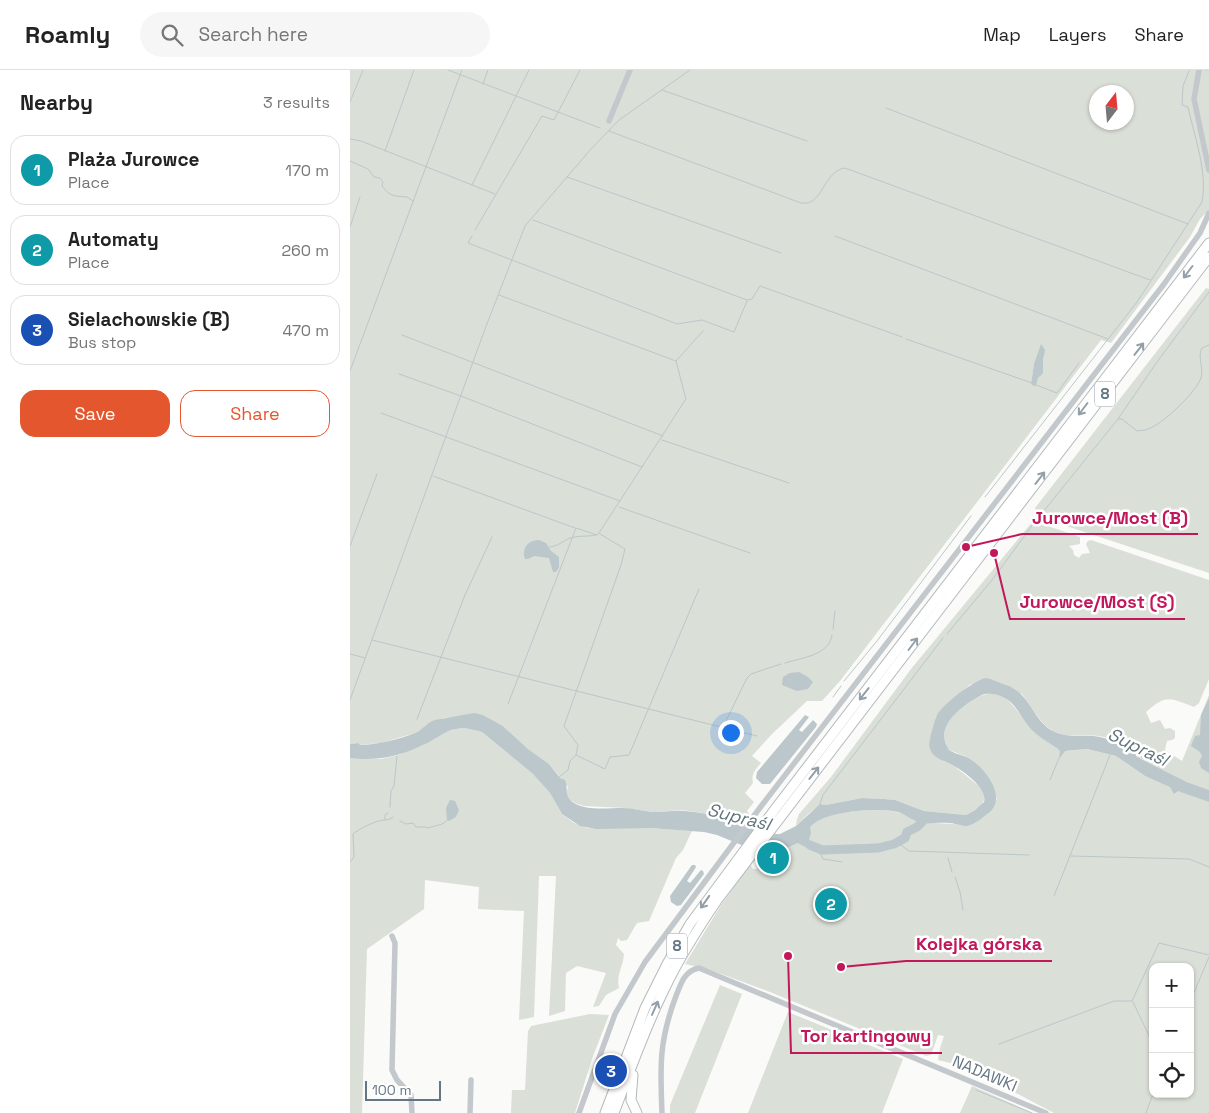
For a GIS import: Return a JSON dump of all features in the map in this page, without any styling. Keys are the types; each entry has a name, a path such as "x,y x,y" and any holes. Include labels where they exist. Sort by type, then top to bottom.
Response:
{"highway":[{"name":"8","path":"606,1113 633,1037 659,979 690,924 780,810 1209,243"},
{"name":"8","path":"780,810 1209,257"},
{"name":"8","path":"614,1113 656,1006 680,958 738,865"},
{"path":"637,1053 630,1093 637,1113"}],"street":[{"path":"609,121 630,70"},
{"path":"1198,70 1194,99 1209,170"},
{"path":"579,1113 607,1034 625,995 645,962 762,805 1164,284 1200,233 1209,212"},
{"path":"392,936 395,943 392,1070 397,1080 411,1095 412,1113"},
{"name":"NADAWKI","path":"662,1113 660,1066 666,1024 684,978 692,969 699,968 1046,1113"},
{"path":"470,1113 471,1080"}],"shaded area":[{"path":"350,70 1209,70 1209,210 1200,219 1190,237 1111,343 1101,340 840,681 822,701 807,701 752,756 761,763 753,775 753,783 745,793 754,802 747,811 750,815 743,823 710,814 681,810 654,812 625,808 584,806 575,803 567,798 568,787 549,764 528,749 503,726 483,715 443,718 415,733 381,743 359,745 358,743 350,744","holes":["1044,356 1040,375 1031,384 1034,364"]},
{"path":"1206,288 1209,289 1209,573 1036,516 1035,508"},
{"path":"1041,344 1045,350 1043,373 1034,386 1031,384 1034,364"},
{"path":"1033,521 1080,537 1080,544 1069,546 1073,550 1074,555 1079,558 1082,554 1090,553 1086,544 1091,540 1209,580 1209,679 1199,703 1194,707 1169,699 1159,702 1146,712 1151,723 1160,720 1165,729 1170,728 1175,731 1175,738 1167,741 1165,750 1182,761 1209,695 1209,790 1187,782 1141,759 1136,756 1135,750 1108,738 1057,733 1045,725 1022,694 971,684 949,702 936,717 929,743 943,761 954,766 979,786 985,798 981,806 966,815 924,811 895,800 862,798 826,805 821,804 796,826 799,814 831,777 911,669"},
{"path":"535,540 546,543 551,551 559,557 559,567 556,572 553,572 549,558 534,556 525,559 524,552 526,546"},
{"path":"799,672 813,682 808,689 797,691 782,685 783,677 790,673"},
{"path":"985,678 1013,688 1026,700 1041,721 1055,732 1108,739 1128,749 1136,750 1136,756 1141,759 1187,782 1209,790 1209,802 1178,791 1174,794 1170,787 1145,776 1116,756 1087,749 1065,751 1059,759 1060,751 1029,727 1012,703 1003,697 992,694 979,696 959,710 949,722 944,735 949,750 973,761 992,783 996,800 993,808 982,818 973,824 964,826 951,823 922,823 898,812 889,811 865,810 838,814 826,817 810,827 809,840 820,849 819,852 798,843 787,848 781,857 761,853 717,835 704,832 649,828 597,829 580,826 562,814 550,793 533,774 482,732 472,729 463,728 450,731 404,753 368,759 350,758 350,744 366,745 380,743 418,732 435,720 474,713 483,715 503,726 528,749 549,764 560,778 565,780 567,795 579,806 627,808 653,812 696,812 731,820 776,834 796,826 820,804 826,805 862,798 895,800 924,811 966,815 984,802 983,792 975,781 964,772 934,755 930,749 929,742 937,715 946,704 973,684"},
{"path":"992,693 1005,697 1038,735 1058,749 1067,751 1087,749 1116,756 1145,776 1209,802 1209,1113 1054,1113 1012,1091 993,1076 975,1069 938,1060 944,1036 938,1035 931,1055 926,1056 770,992 708,969 685,964 721,905 750,864 753,869 757,869 756,861 761,853 781,857 787,848 798,843 810,843 809,827 816,822 837,814 876,810 896,812 927,822 964,826 997,799 965,756 949,750 945,740 945,731 949,721 964,705"},
{"path":"1209,698 1209,773 1201,768 1199,762 1202,756 1200,752 1191,746 1195,736 1200,735 1201,715"},
{"path":"805,715 809,717 799,730 802,732 813,720 817,724 816,727 770,784 762,784 756,778 757,772"},
{"path":"458,728 474,729 482,732 533,774 550,793 562,814 574,823 588,828 649,828 692,831 683,850 676,858 649,921 637,923 627,940 621,941 618,938 616,945 624,954 618,979 619,988 606,995 599,1006 593,1007 606,973 577,966 566,973 565,1011 549,1016 556,876 539,876 534,1017 519,1020 524,911 478,909 479,887 425,880 424,909 367,949 362,1113 350,1113 350,758 381,759 399,755 421,746 440,734"},
{"path":"450,800 455,801 459,810 456,817 449,821 447,820 446,808"},
{"path":"692,865 696,867 687,881 690,883 701,870 704,874 681,905 677,906 671,902 670,896"},
{"path":"720,985 742,994 695,1113 670,1113 670,1105"},
{"path":"788,1012 903,1059 882,1113 748,1113"},
{"path":"590,1014 609,1015 592,1059 575,1113 511,1113 512,1090 525,1090 528,1031 531,1026"},
{"path":"972,1086 1033,1113 960,1113"}],"waterway":[{"path":"350,102 363,70"},
{"path":"385,151 414,70"},
{"path":"448,70 600,128"},
{"path":"350,371 462,70"},
{"path":"483,84 488,70"},
{"path":"472,185 529,70"},
{"path":"475,230 542,116 554,120 580,70"},
{"path":"350,700 485,329 525,226 591,149 619,120 690,70"},
{"path":"985,497 1137,302 1202,202 1202,167 1188,107 1182,105 1183,86 1189,71"},
{"path":"662,90 807,141"},
{"path":"886,108 1188,224"},
{"path":"609,131 801,203 808,203 814,200 832,175 845,168 1150,280"},
{"path":"350,139 361,141 495,194"},
{"path":"350,161 368,169 374,177 380,178 383,182 382,186 390,194 407,197 413,201"},
{"path":"567,177 781,253"},
{"path":"350,227 360,197"},
{"path":"533,220 747,300 752,299 760,286 902,337"},
{"path":"472,236 468,243 677,324 702,320 734,332 747,301"},
{"path":"835,236 1108,339"},
{"path":"1118,419 1209,292"},
{"path":"499,295 676,361 703,331"},
{"path":"402,335 663,436"},
{"path":"906,339 1032,383"},
{"path":"1039,517 1118,419 1122,419 1137,431 1146,430 1162,421 1178,407 1198,384 1202,370 1201,351 1202,348 1209,345"},
{"path":"508,704 576,528 597,535 599,533 686,399 676,361"},
{"path":"1036,385 1057,393 1079,363"},
{"path":"399,374 461,396 642,467"},
{"path":"381,413 620,501"},
{"path":"662,440 789,483"},
{"path":"350,546 377,474"},
{"path":"433,476 575,528"},
{"path":"619,507 750,553"},
{"path":"844,681 877,641 971,516"},
{"path":"947,634 992,580 1034,523"},
{"path":"576,755 578,745 564,726 625,549 600,534"},
{"path":"549,547 571,538 596,535"},
{"path":"417,719 465,595 492,537"},
{"path":"559,777 568,770 570,761 576,755 605,769 610,757 629,755 699,589"},
{"path":"833,629 835,611"},
{"path":"785,663 814,655 826,647 832,635"},
{"path":"820,804 823,795 943,638"},
{"path":"372,640 757,736"},
{"path":"350,654 365,658"},
{"path":"723,727 747,678 751,674 781,664"},
{"path":"833,697 841,686"},
{"name":"Supraśl","path":"1054,896 1110,755"},
{"path":"390,807 397,756"},
{"path":"1050,780 1059,758"},
{"path":"350,862 354,857 353,834 377,821 385,820 385,815 388,813"},
{"path":"386,820 393,817"},
{"path":"810,845 822,850 878,848 894,844 905,838 907,832 917,827 927,817"},
{"path":"400,821 406,824 413,823 416,827 429,828 447,820"},
{"path":"897,842 909,851 1029,855"},
{"path":"819,851 823,859 842,862"},
{"path":"1071,856 1189,859 1209,867"},
{"path":"948,858 952,872"},
{"path":"955,877 963,910"},
{"path":"999,1044 1114,1001 1132,1001 1159,943 1209,955"},
{"path":"1194,993 1209,957"},
{"path":"1133,1002 1149,1036"},
{"path":"976,1090 1032,1113"},
{"path":"1146,1113 1152,1098"}],"place":[{"name":"Jurowce/Most (B)","path":"966,547"},
{"name":"Jurowce/Most (S)","path":"994,553"},
{"name":"Plaża Jurowce","path":"773,858"},
{"name":"Automaty","path":"831,904"},
{"name":"Tor kartingowy","path":"788,956"},
{"name":"Kolejka górska","path":"841,967"},
{"name":"Sielachowskie (B)","path":"611,1071"}]}
